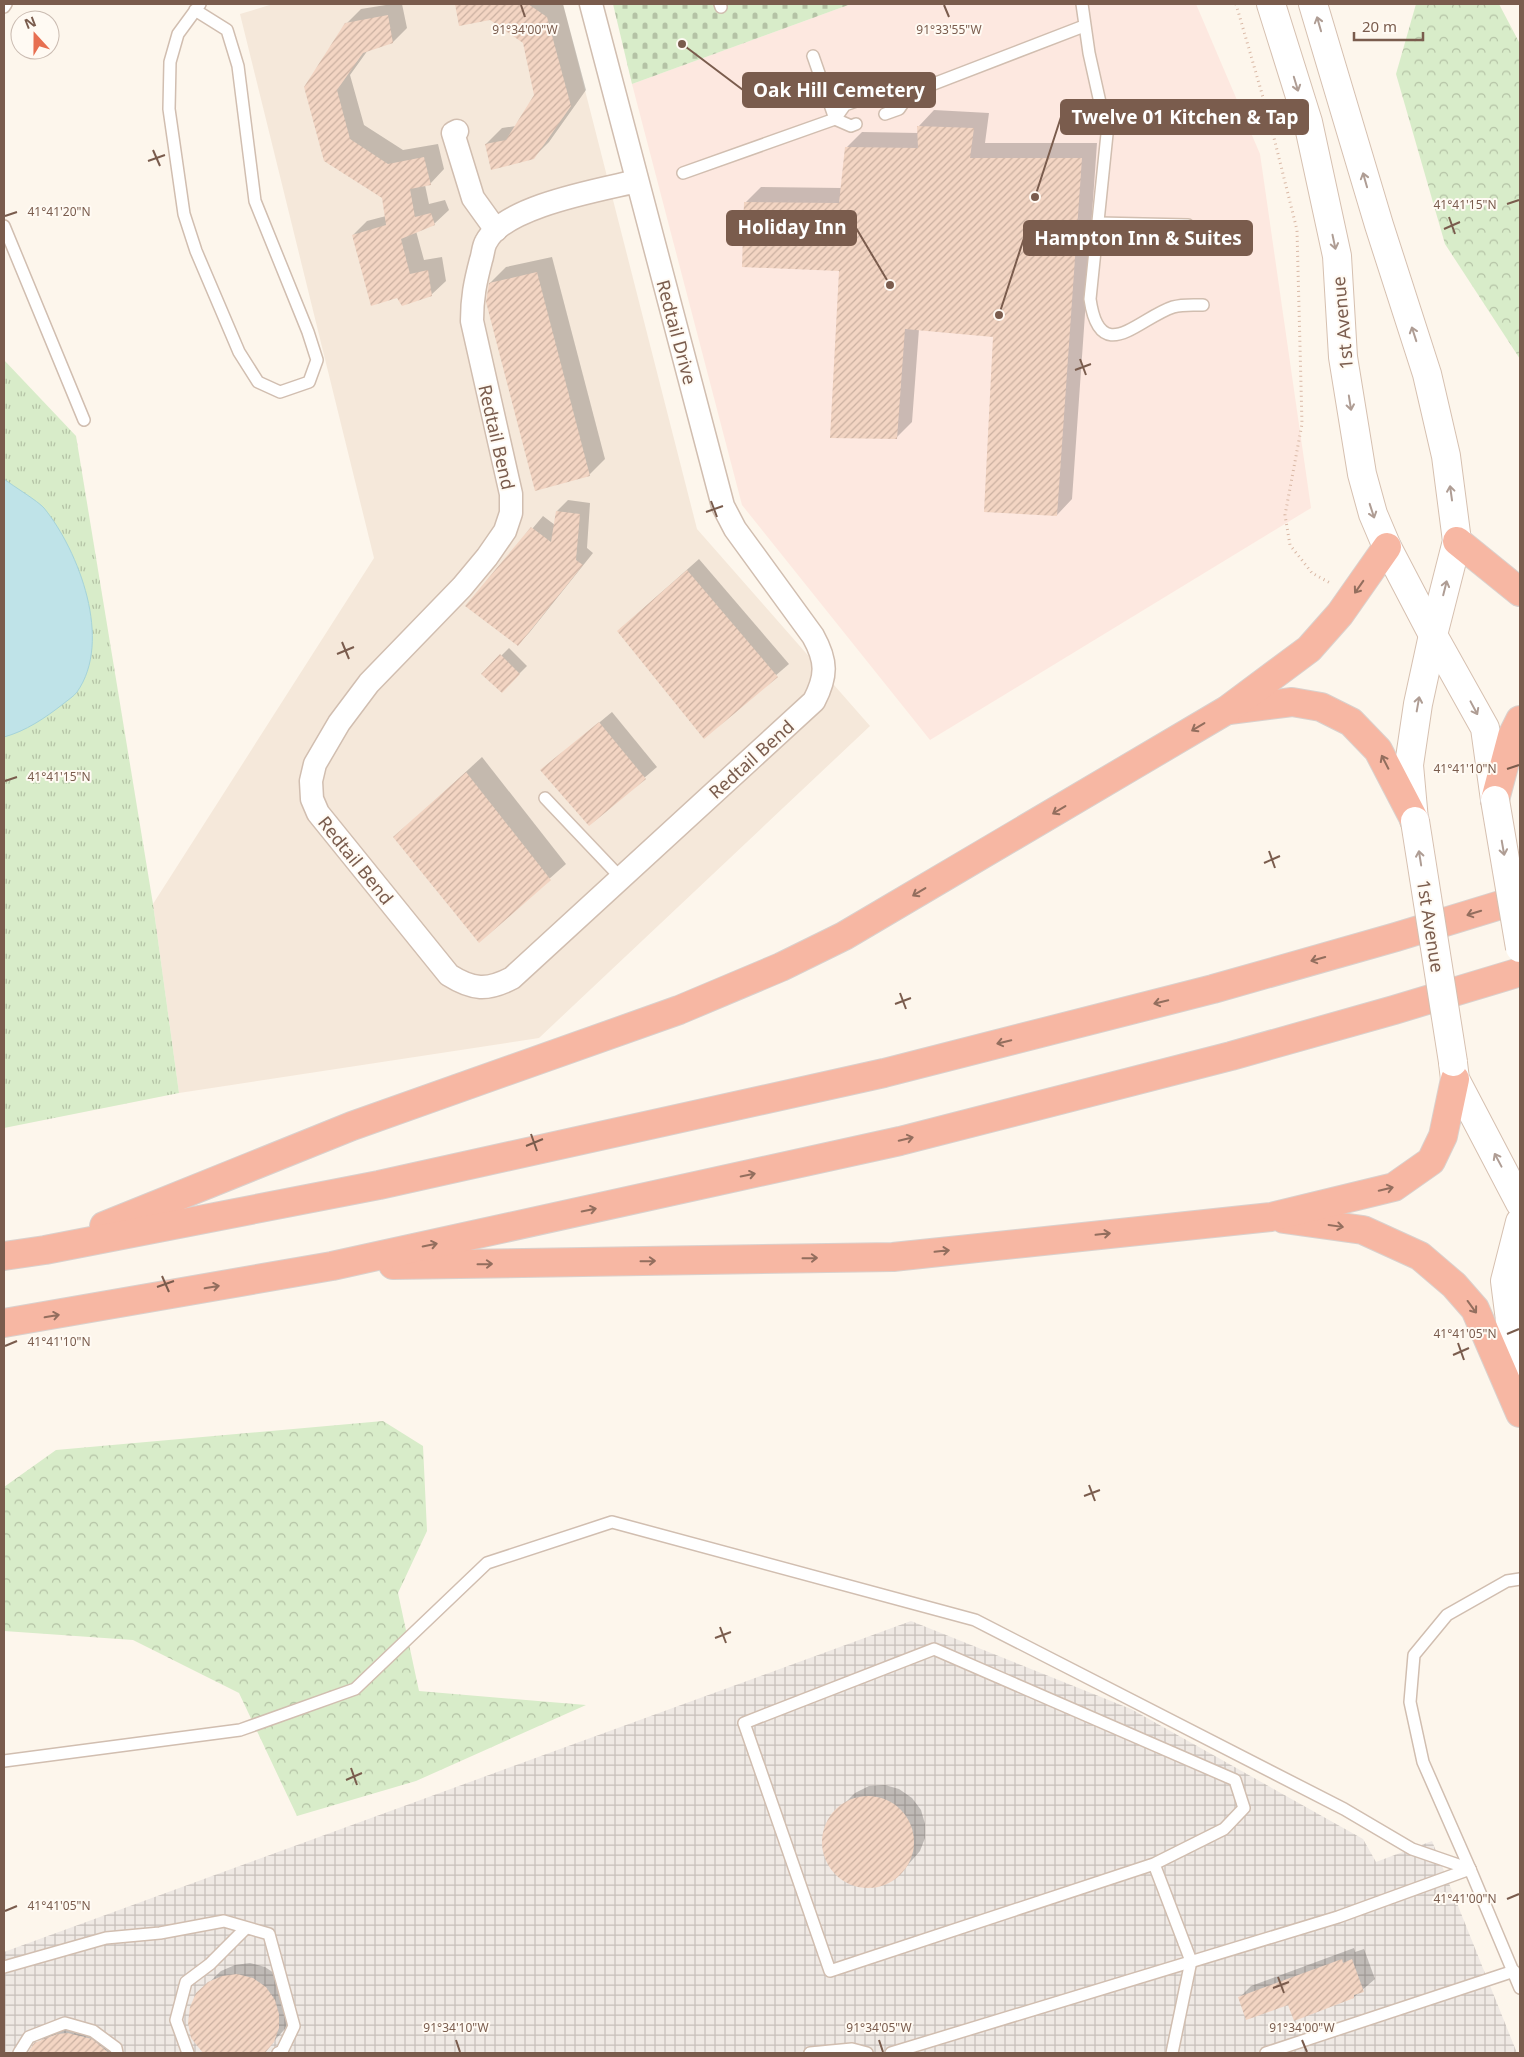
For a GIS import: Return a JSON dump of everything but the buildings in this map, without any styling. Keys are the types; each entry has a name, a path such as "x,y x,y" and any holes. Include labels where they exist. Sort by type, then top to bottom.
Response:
{"highway":[{"path":"1457,541 1520,592"},
{"path":"45,1250 352,1126 583,1046 679,1010 782,967 844,936 1227,710 1309,649 1340,614 1387,547"},
{"path":"1227,710 1292,702 1321,707 1351,722 1378,750 1414,822"},
{"path":"1495,800 1512,736 1520,720"},
{"path":"4,1256 45,1250 379,1185 884,1073 1213,989 1396,937 1520,899"},
{"path":"4,1323 332,1266 900,1141 1231,1056 1520,972"},
{"path":"332,1266 893,1257 1271,1217 1394,1187 1431,1161 1443,1136 1454,1070"},
{"path":"1271,1217 1363,1230 1420,1256 1454,1285 1475,1309 1520,1413"}],"main road":[{"name":"1st Avenue","path":"1271,4 1308,122 1337,256 1343,356 1362,474 1372,514 1433,635 1485,728 1520,948"},
{"name":"1st Avenue","path":"1313,4 1378,225 1427,374 1446,456 1457,541 1418,704 1410,765 1414,822 1454,1070 1520,1203"},
{"path":"1520,1222 1505,1281 1520,1399"}],"street":[{"name":"Redtail Drive","path":"591,4 723,506 735,530 814,636"},
{"path":"457,131 453,133 472,198 496,230"},
{"name":"Redtail Bend","path":"637,181 542,205 516,217 496,230 486,242 473,293 472,321 511,494 511,513 505,531 481,564 456,594 369,683 339,723 315,764 311,781 312,799 318,813 449,976 464,984 479,988 496,986 512,978 814,701 822,685 825,667 821,651 814,636"}],"lane":[{"path":"1082,4 1084,26 1108,134 1090,299 1093,316 1099,328 1109,334 1120,335 1172,307 1188,304 1203,305"},
{"path":"197,7 227,30 238,66 255,201 308,332 317,360 308,382 280,392 258,382 239,352 196,250 184,214 169,109 170,62 178,34 197,7"},
{"path":"885,114 899,109 910,94 1084,26"},
{"path":"813,56 835,119 851,126 856,124"},
{"path":"683,174 835,119 845,104 890,89 910,94"},
{"path":"1099,223 1188,225"},
{"path":"4,226 84,420"},
{"path":"545,798 621,878"},
{"path":"4,1761 240,1730 355,1689 487,1563 612,1522 975,1620 1344,1809 1412,1848 1470,1869"},
{"path":"1520,1579 1507,1581 1447,1615 1414,1655 1410,1702 1423,1762 1520,1988"},
{"path":"934,1649 1235,1780 1244,1808 1224,1829 1154,1864 830,1971 744,1723 934,1649"},
{"path":"1154,1864 1191,1962 1172,2053"},
{"path":"891,2053 1338,1917 1470,1869"},
{"path":"4,1967 106,1938 160,1933 224,1921 269,1934 294,2026 282,2051 278,2053"},
{"path":"188,2053 176,2020 186,1982 210,1964 246,1928"},
{"path":"1266,2053 1514,1971"},
{"path":"19,2053 28,2036 66,2023 93,2031 116,2048 118,2053"},
{"path":"810,2053 852,2049 867,2053"}],"path":[{"path":"1236,4 1297,230 1302,424 1285,515 1290,545 1312,572 1334,586"}],"shaded area":[{"path":"273,4 563,4 697,529 870,726 539,1038 179,1093 153,904 374,558 240,14"},
{"path":"851,4 1196,4 1260,154 1311,508 930,740 742,505 632,84"},
{"path":"911,1621 1131,1709 1363,1839 1376,1862 1432,1841 1517,2053 4,2053 4,1952"}],"green space":[{"path":"613,4 851,4 632,84"},
{"path":"1416,4 1499,4 1520,44 1520,359 1445,244 1396,74"},
{"path":"4,360 76,436 153,904 179,1093 4,1128"},
{"path":"383,1421 423,1446 427,1531 398,1593 419,1691 586,1705 416,1781 297,1816 239,1693 133,1640 4,1631 4,1487 56,1450"}],"water":[{"path":"4,479 44,508 69,548 87,597 92,623 92,648 87,671 76,694 35,724 4,737"}],"place":[{"name":"Oak Hill Cemetery","path":"682,44"},
{"name":"Twelve 01 Kitchen & Tap","path":"1035,197"},
{"name":"Holiday Inn","path":"890,285"},
{"name":"Hampton Inn & Suites","path":"999,315"}]}
